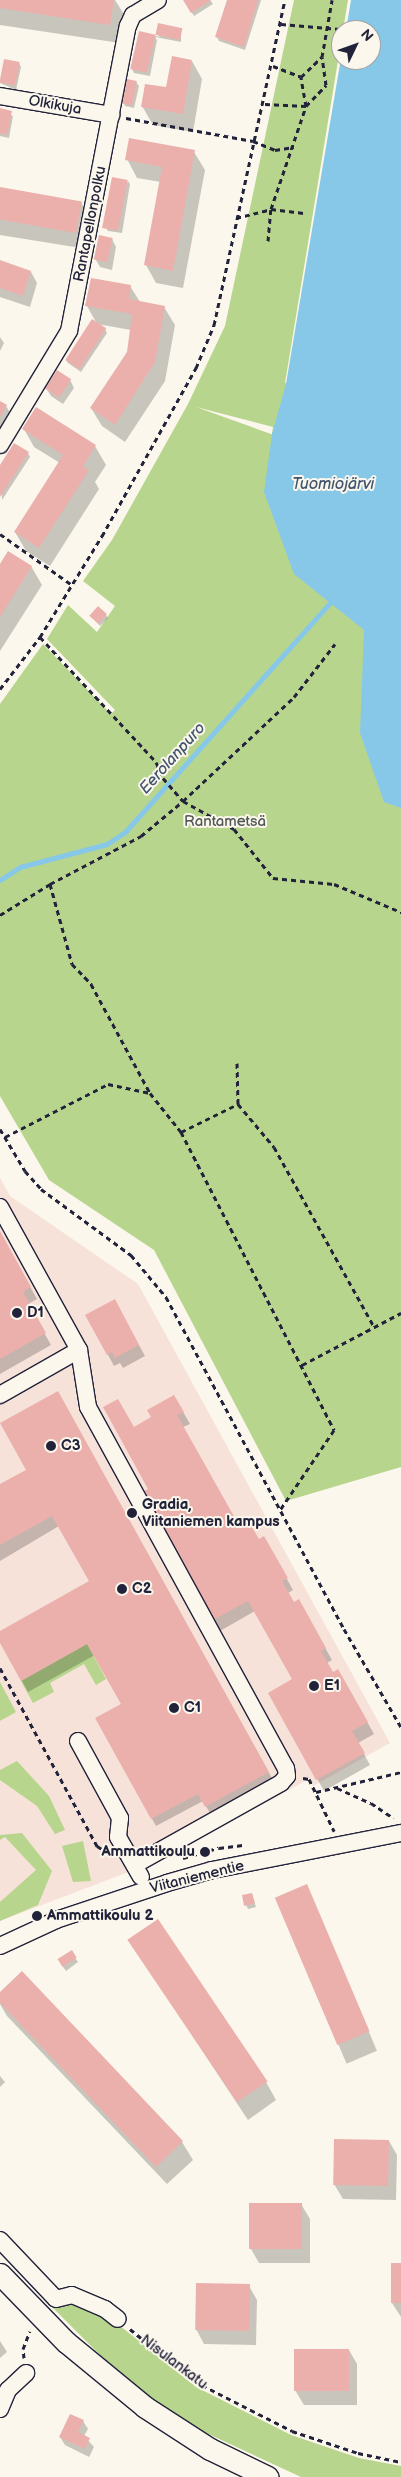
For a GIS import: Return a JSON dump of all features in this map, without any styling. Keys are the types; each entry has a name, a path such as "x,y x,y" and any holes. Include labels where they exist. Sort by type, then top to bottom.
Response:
{"main road":[{"path":"0,2274 40,2316 103,2375 152,2413 210,2449 268,2477"}],"street":[{"name":"Rantapellonpolku","path":"0,445 69,331 128,26 133,16 147,3"},
{"name":"Olkikuja","path":"0,96 110,115"},
{"path":"0,1207 79,1350 88,1407 282,1759 287,1776 282,1783 138,1871 118,1837 120,1818 78,1741"},
{"path":"0,1395 79,1350"},
{"name":"Viitaniementie","path":"0,1946 56,1920 212,1870 399,1828"},
{"path":"0,2240 55,2292 72,2294 106,2309 118,2319"},
{"path":"40,2316 55,2292"},
{"path":"0,2409 8,2390 26,2373"}],"path":[{"path":"0,689 40,637 196,368 214,325 253,141 265,104 285,0"},
{"path":"265,104 306,106 326,85 322,57 332,0"},
{"path":"280,24 331,28"},
{"path":"301,78 322,57"},
{"path":"273,66 301,78"},
{"path":"268,241 271,209 294,146 306,106 301,78"},
{"path":"110,115 253,141 275,150 294,146"},
{"path":"236,218 271,209 306,213"},
{"path":"0,534 71,584"},
{"path":"40,637 156,762 163,778 177,795 183,801 234,829 273,878 334,884 401,912"},
{"path":"0,914 50,884 140,836 183,801 294,697 335,644"},
{"path":"50,884 72,964 91,984 150,1093 182,1132 334,1430 280,1510"},
{"path":"237,1063 238,1104 274,1147 374,1327"},
{"path":"4,1137 108,1084 150,1093"},
{"path":"182,1132 238,1104"},
{"path":"0,1129 25,1171 41,1189 131,1255 166,1297 280,1510 401,1727"},
{"path":"302,1365 401,1313"},
{"path":"0,1668 97,1846 114,1857"},
{"path":"316,1792 401,1772"},
{"path":"287,1776 309,1778 336,1835"},
{"path":"336,1787 371,1803 399,1828"},
{"path":"26,2373 23,2349 40,2316"},
{"name":"Nisulankatu","path":"118,2319 194,2381 292,2431 358,2453 401,2462"}],"shaded area":[{"name":"Gradia, Viitaniemen kampus","path":"0,1178 10,1196 138,1284 390,1743 313,1786 309,1779 152,1863 0,1921"}],"green space":[{"name":"Rantametsä","path":"294,0 348,0 345,20 331,20 331,70 336,70 285,383 401,363 401,1467 286,1501 154,1250 49,1180 0,1096 0,704 43,644 111,714 115,710 47,639 68,605 97,632 115,606 83,581 112,540 188,404 225,326","holes":["196,407 273,427 271,434"]},
{"path":"87,1644 106,1679 96,1685 84,1664 50,1683 54,1692 33,1703 21,1681"},
{"path":"0,1682 16,1712 0,1721"},
{"path":"17,1761 49,1796 65,1830 55,1834 37,1806 0,1780 0,1770"},
{"path":"22,1833 52,1871 38,1905 0,1921 0,1902 36,1870 5,1837 0,1840 0,1835"},
{"path":"83,1841 91,1881 73,1882 62,1846"},
{"path":"73,2299 104,2313 196,2387 291,2435 359,2458 401,2466 401,2477 301,2477 204,2432 159,2405 108,2363 53,2308 58,2302"}],"water":[{"name":"Tuomiojärvi","path":"351,0 401,0 401,808 384,802 360,733 364,630 294,574 264,492 272,434 286,384 339,70 381,70 381,20 348,20"}],"building":[{"path":"0,0 114,0 110,25 0,8"},
{"path":"183,0 211,0 191,13"},
{"path":"227,0 258,0 244,47 215,37"},
{"path":"158,23 182,28 180,40 156,35"},
{"path":"139,31 156,35 147,73 130,69"},
{"path":"172,56 192,60 183,114 141,107 145,84 166,87"},
{"path":"4,59 20,62 15,86 0,83"},
{"path":"127,79 137,81 132,105 122,104"},
{"path":"0,108 12,111 7,135 0,133"},
{"path":"129,138 195,150 173,271 144,265 162,167 125,160"},
{"path":"112,177 128,180 118,231 102,228"},
{"path":"0,187 82,201 76,233 0,219"},
{"path":"99,235 113,238 107,262 94,259"},
{"path":"0,260 31,271 23,296 0,288"},
{"path":"91,278 131,285 129,299 165,306 155,362 115,425 90,408 127,352 132,314 85,306"},
{"path":"92,319 106,328 80,369 65,360"},
{"path":"57,370 71,379 59,398 45,388"},
{"path":"0,401 7,405 0,417"},
{"path":"36,407 96,445 83,466 89,470 39,548 14,532 63,455 22,429"},
{"path":"14,443 29,452 0,497 0,465"},
{"path":"8,551 32,566 0,617 0,564"},
{"path":"98,606 107,614 98,624 89,616"},
{"name":"D1","path":"0,1231 31,1287 23,1292 46,1333 0,1359"},
{"path":"115,1299 139,1345 115,1358 112,1352 107,1355 85,1315"},
{"path":"58,1391 269,1772 205,1807 198,1794 151,1819 95,1718 121,1704 87,1644 21,1681 0,1643 0,1631 89,1581 52,1516 0,1545 0,1484 26,1470 0,1423"},
{"path":"174,1395 184,1412 177,1415 240,1527 249,1522 259,1539 264,1536 288,1578 282,1581 294,1602 299,1599 326,1648 321,1651 333,1672 338,1669 368,1722 352,1731 365,1753 316,1780 268,1693 292,1679 248,1601 213,1620 142,1492 148,1489 103,1407 118,1399 134,1427 151,1417 147,1410"},
{"path":"307,1884 370,2031 337,2045 275,1898"},
{"path":"252,1893 255,1903 244,1906 242,1895"},
{"path":"158,1919 268,2081 237,2102 127,1940"},
{"path":"72,1950 77,1958 62,1967 58,1959"},
{"path":"22,1971 183,2141 156,2167 0,2003 0,1992"},
{"path":"334,2139 389,2140 388,2186 333,2185"},
{"path":"249,2203 302,2203 302,2249 249,2249"},
{"path":"391,2263 401,2263 401,2303 391,2303"},
{"path":"196,2283 250,2284 249,2331 195,2330"},
{"path":"294,2349 349,2349 349,2391 294,2391"},
{"path":"70,2414 84,2420 78,2432 90,2438 85,2449 59,2437"}],"waterway":[{"name":"Eerolanpuro","path":"0,880 20,867 107,844 125,832 330,603"}],"place":[{"name":"D1","path":"17,1313"},
{"name":"C3","path":"51,1446"},
{"name":"Gradia, Viitaniemen kampus","path":"132,1513"},
{"name":"C2","path":"122,1589"},
{"name":"E1","path":"314,1686"},
{"name":"C1","path":"174,1708"},
{"name":"Ammattikoulu","path":"205,1852"},
{"name":"Ammattikoulu 2","path":"37,1916"}]}
